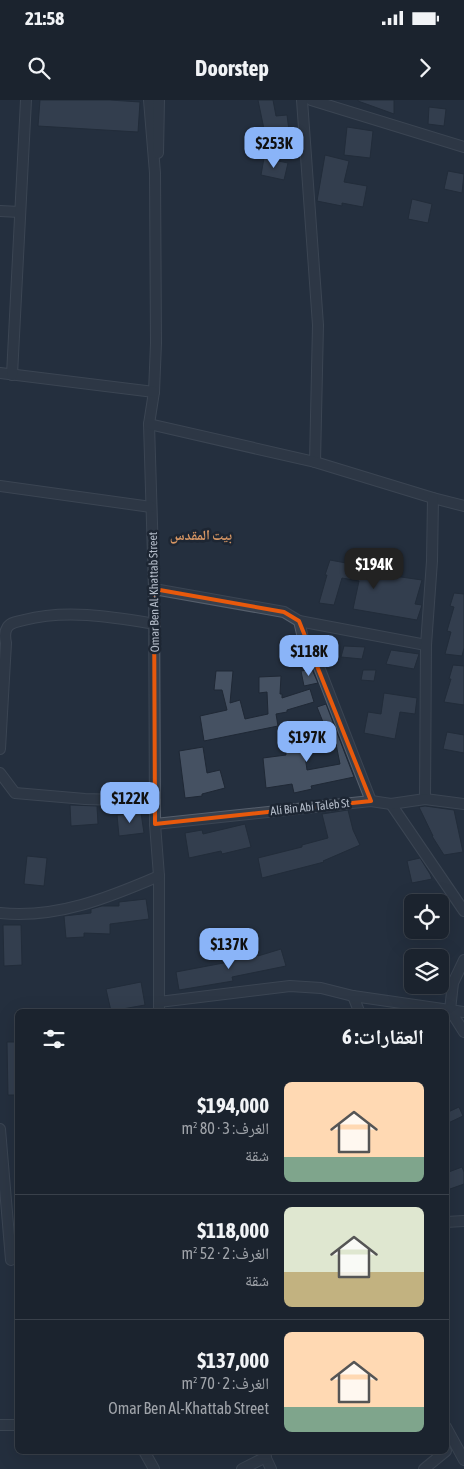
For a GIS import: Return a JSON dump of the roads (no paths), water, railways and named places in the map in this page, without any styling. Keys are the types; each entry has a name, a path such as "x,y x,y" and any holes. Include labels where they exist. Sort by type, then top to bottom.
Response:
{"street":[{"path":"12,375 26,100"},
{"path":"150,100 155,174"},
{"path":"155,174 159,137 159,100"},
{"path":"302,100 318,326 316,462"},
{"path":"311,100 464,147"},
{"path":"347,100 349,111"},
{"name":"Omar Ben Al-Khattab Street","path":"155,174 156,343 154,392 149,424 155,624 155,824 159,876 159,1007"},
{"path":"0,212 20,212"},
{"path":"0,374 154,392"},
{"path":"149,424 316,462 464,506"},
{"path":"0,486 152,507"},
{"path":"425,798 426,645 432,561 433,498"},
{"path":"154,589 284,612 299,621 426,645"},
{"path":"0,750 5,632 7,627 13,622 38,616 78,614 155,624"},
{"path":"299,621 303,638 319,666 371,801"},
{"path":"0,773 15,793 86,799 155,801"},
{"name":"Ali Bin Abi Taleb St","path":"155,824 371,801 391,804 425,798 464,804"},
{"path":"391,804 464,911"},
{"path":"0,913 20,915 50,913 86,905 159,876"},
{"path":"464,960 453,983 450,1010 464,1032"},
{"path":"159,1007 290,986 322,988 353,996 443,1009"},
{"path":"353,996 358,1009"},
{"path":"450,1010 464,1012"},
{"path":"0,1129 14,1259 0,1263"},
{"path":"449,1222 464,1222"},
{"path":"0,1425 15,1425"},
{"path":"449,1433 464,1460"},
{"path":"449,1449 464,1436"},
{"path":"146,1454 154,1469"},
{"path":"242,1469 264,1454 271,1469"},
{"path":"424,1469 442,1454"}],"district":[{"name":"بيت المقدس","path":"201,535"}]}
